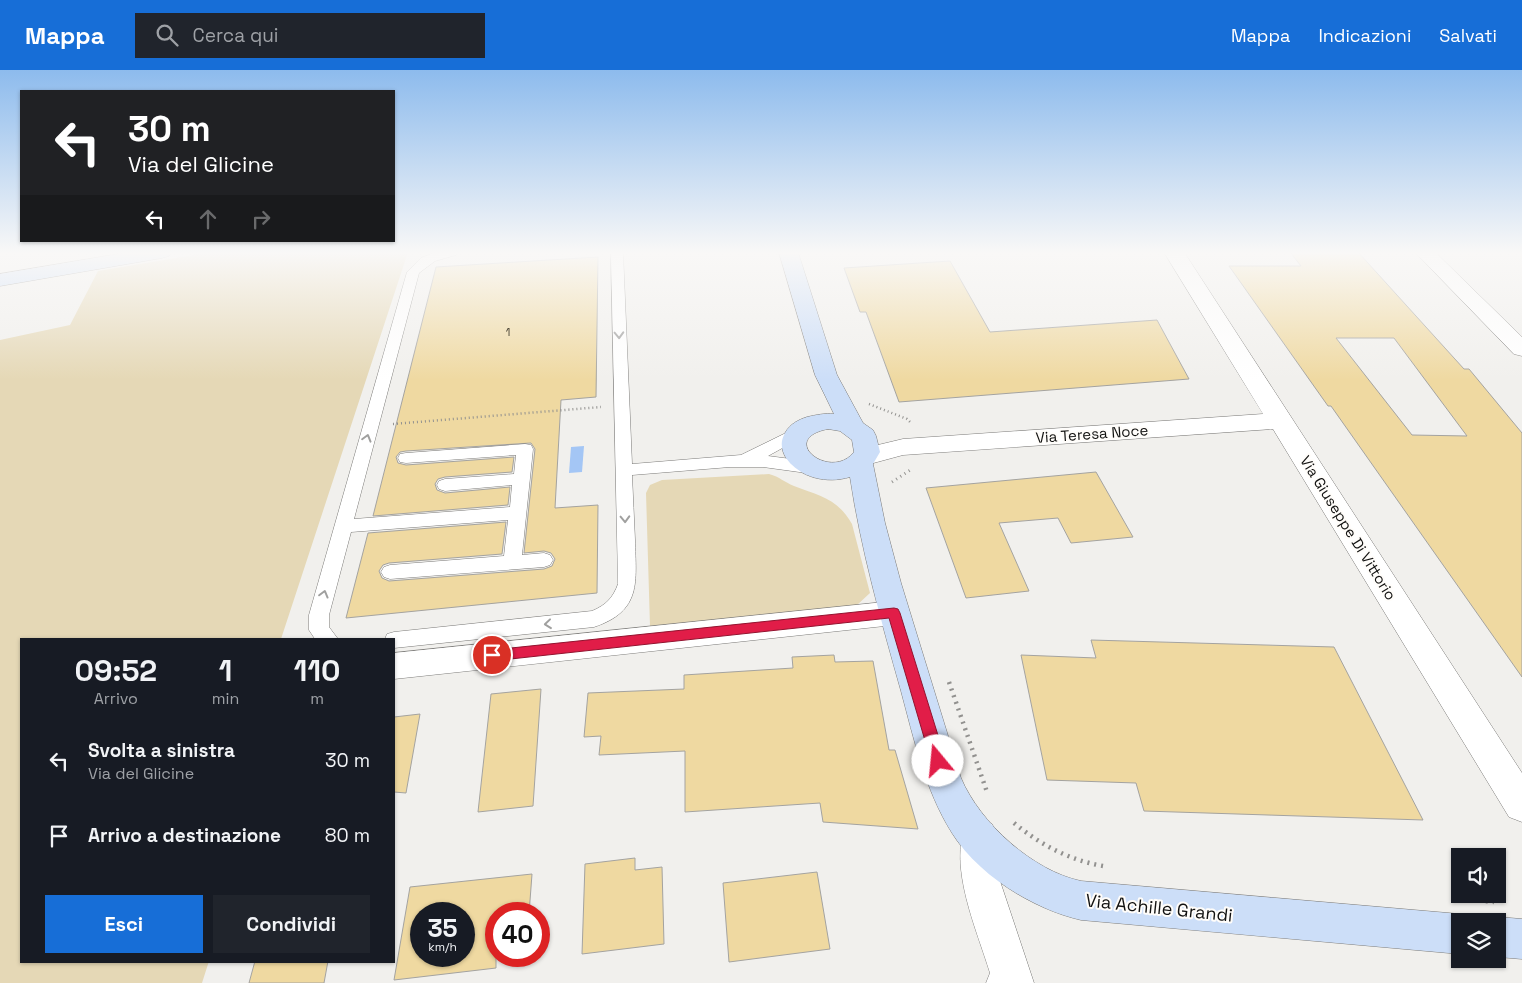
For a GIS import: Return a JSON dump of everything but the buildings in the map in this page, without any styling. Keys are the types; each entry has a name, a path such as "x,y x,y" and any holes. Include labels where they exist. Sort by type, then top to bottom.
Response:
{"street":[{"path":"801,295 826,375 827,384 826,392 794,439 793,450 800,460 817,469 849,492 868,516"},
{"name":"Via Giuseppe Di Vittorio","path":"1201,295 1522,806"},
{"path":"1467,295 1522,349"},
{"name":"Via Achille Grandi","path":"826,375 859,444 868,516 894,613 938,761 966,822 995,829 1008,862 1039,883 1073,899 1097,904 1152,909 1451,917"},
{"path":"802,429 828,421 859,444 850,468 839,471 817,469"},
{"name":"Via Teresa Noce","path":"859,444 912,447 1282,421"},
{"path":"395,666 894,613"},
{"path":"995,829 981,881 1014,982 1008,983"},
{"path":"1506,925 1522,939"}],"lane":[{"path":"327,638 319,630 319,614 407,295"},
{"path":"395,640 594,619 612,612 622,600 627,584 617,295"},
{"path":"730,461 765,451 802,429"},
{"path":"406,458 525,449 512,562"},
{"path":"624,470 730,461 763,461 817,469"},
{"path":"445,485 522,479"},
{"path":"343,526 518,513"},
{"path":"390,572 544,560"}],"path":[{"path":"866,403 907,419 916,430 912,447 918,464 904,476 890,483"},
{"path":"371,426 622,406"},
{"path":"947,676 991,798"},
{"path":"995,829 1041,844 1078,862 1106,866"}],"shaded area":[{"path":"86,295 394,295 281,638 20,638 20,963 208,963 202,983 0,983 0,340 70,325"},
{"path":"769,474 827,499 846,515 852,524 870,593 856,606 650,626 646,493 650,485 662,480"}],"water":[{"path":"584,446 582,472 569,473 571,447"}],"route":[{"path":"492,655 894,613 938,761"}]}
